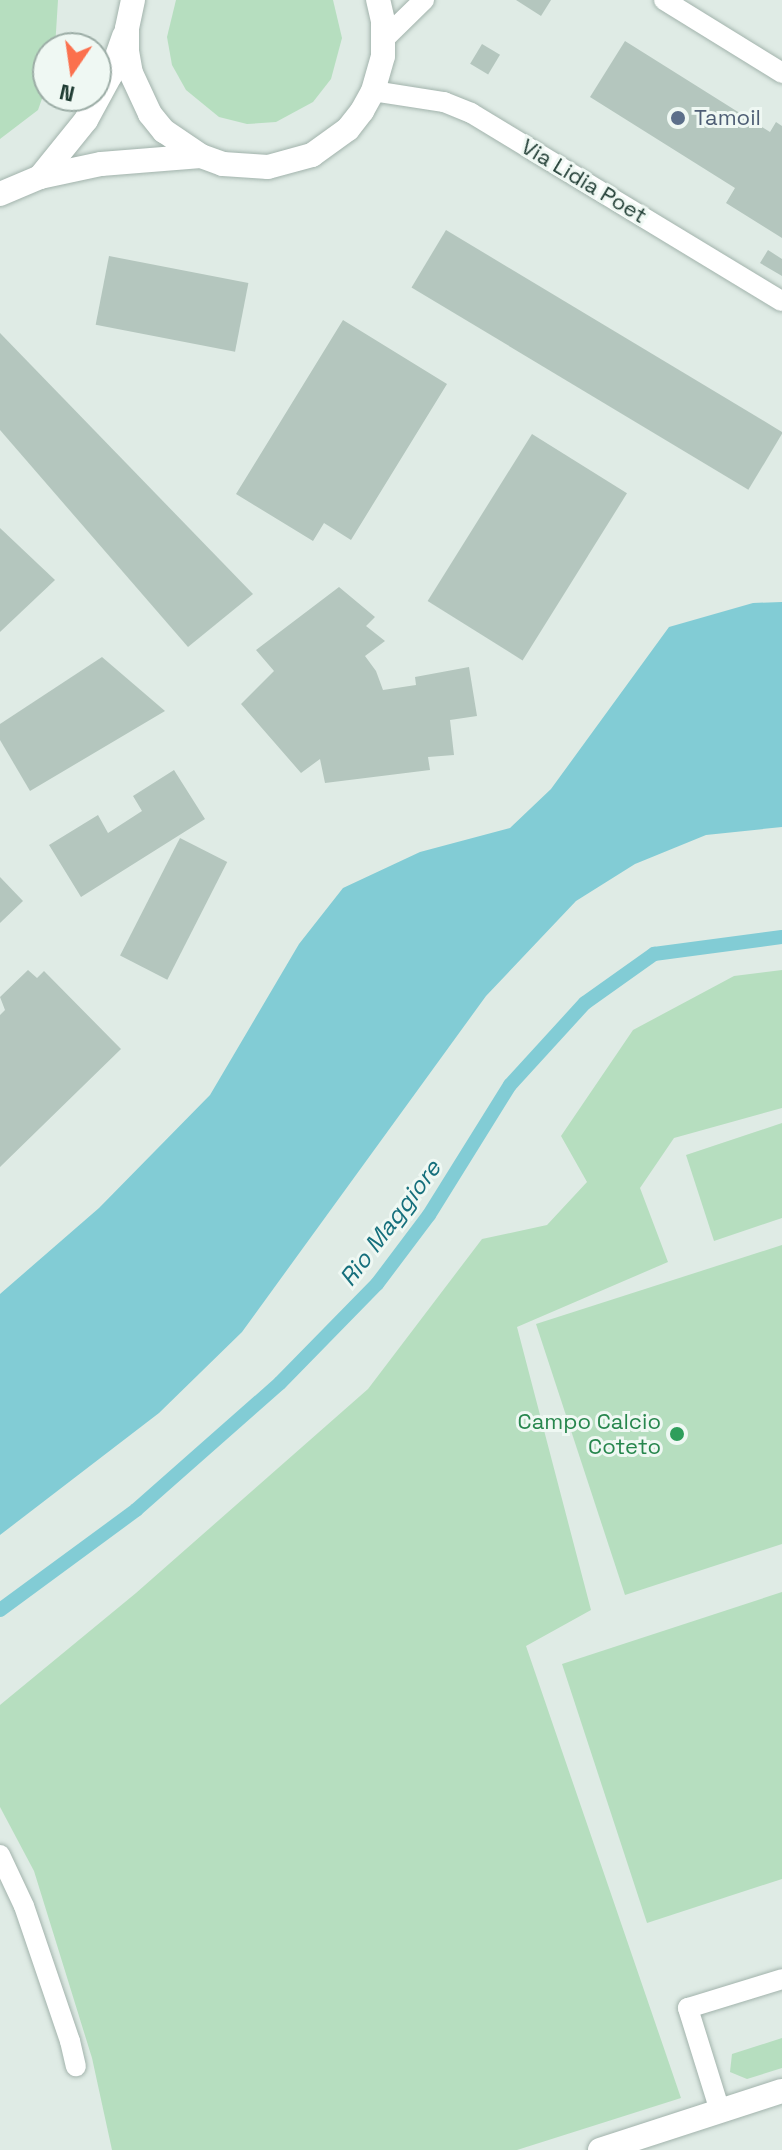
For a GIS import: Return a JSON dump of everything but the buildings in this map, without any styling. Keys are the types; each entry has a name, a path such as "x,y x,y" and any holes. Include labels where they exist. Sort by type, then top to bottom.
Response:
{"street":[{"path":"0,194 40,177 101,164 201,156 245,167 290,163 312,155 348,129 373,91 384,39 378,0"},
{"path":"129,9 131,73 150,114 164,131 201,156"},
{"path":"40,177 86,120 110,76 129,9"},
{"path":"600,2150 782,2091"}],"lane":[{"path":"384,39 424,0"},
{"path":"664,0 782,73"},
{"name":"Via Lidia Poet","path":"373,91 444,102 471,113 782,301"},
{"path":"0,1855 24,1906 76,2066"},
{"path":"720,2111 688,2008 782,1979"}],"green space":[{"path":"0,0 58,0 56,32 32,32 32,112 35,112 0,139"},
{"path":"176,0 333,0 342,38 331,79 313,102 276,122 247,124 219,117 186,90 172,65 167,37"},
{"path":"782,970 782,1108 674,1138 640,1188 668,1262 517,1327 591,1610 526,1646 681,2098 517,2150 112,2150 92,2058 34,1871 0,1807 0,1705 136,1593 368,1389 482,1239 547,1225 587,1182 561,1136 633,1030 734,976"},
{"path":"782,1123 782,1218 714,1241 686,1155"},
{"name":"Campo Calcio Coteto","path":"782,1245 782,1544 625,1595 536,1324"},
{"path":"782,1592 782,1879 647,1923 562,1664"},
{"path":"782,2038 782,2068 747,2079 730,2072 732,2054"}],"water":[{"path":"782,602 782,827 706,835 635,864 576,901 486,996 242,1332 159,1413 0,1535 0,1294 99,1208 210,1095 299,944 343,888 420,852 510,828 551,789 669,627 753,603"}],"waterway":[{"name":"Rio Maggiore","path":"0,1610 136,1510 280,1383 377,1284 429,1215 510,1085 585,1003 654,954 782,937"}],"place":[{"name":"Tamoil","path":"678,118"},
{"name":"Campo Calcio Coteto","path":"677,1434"}]}
